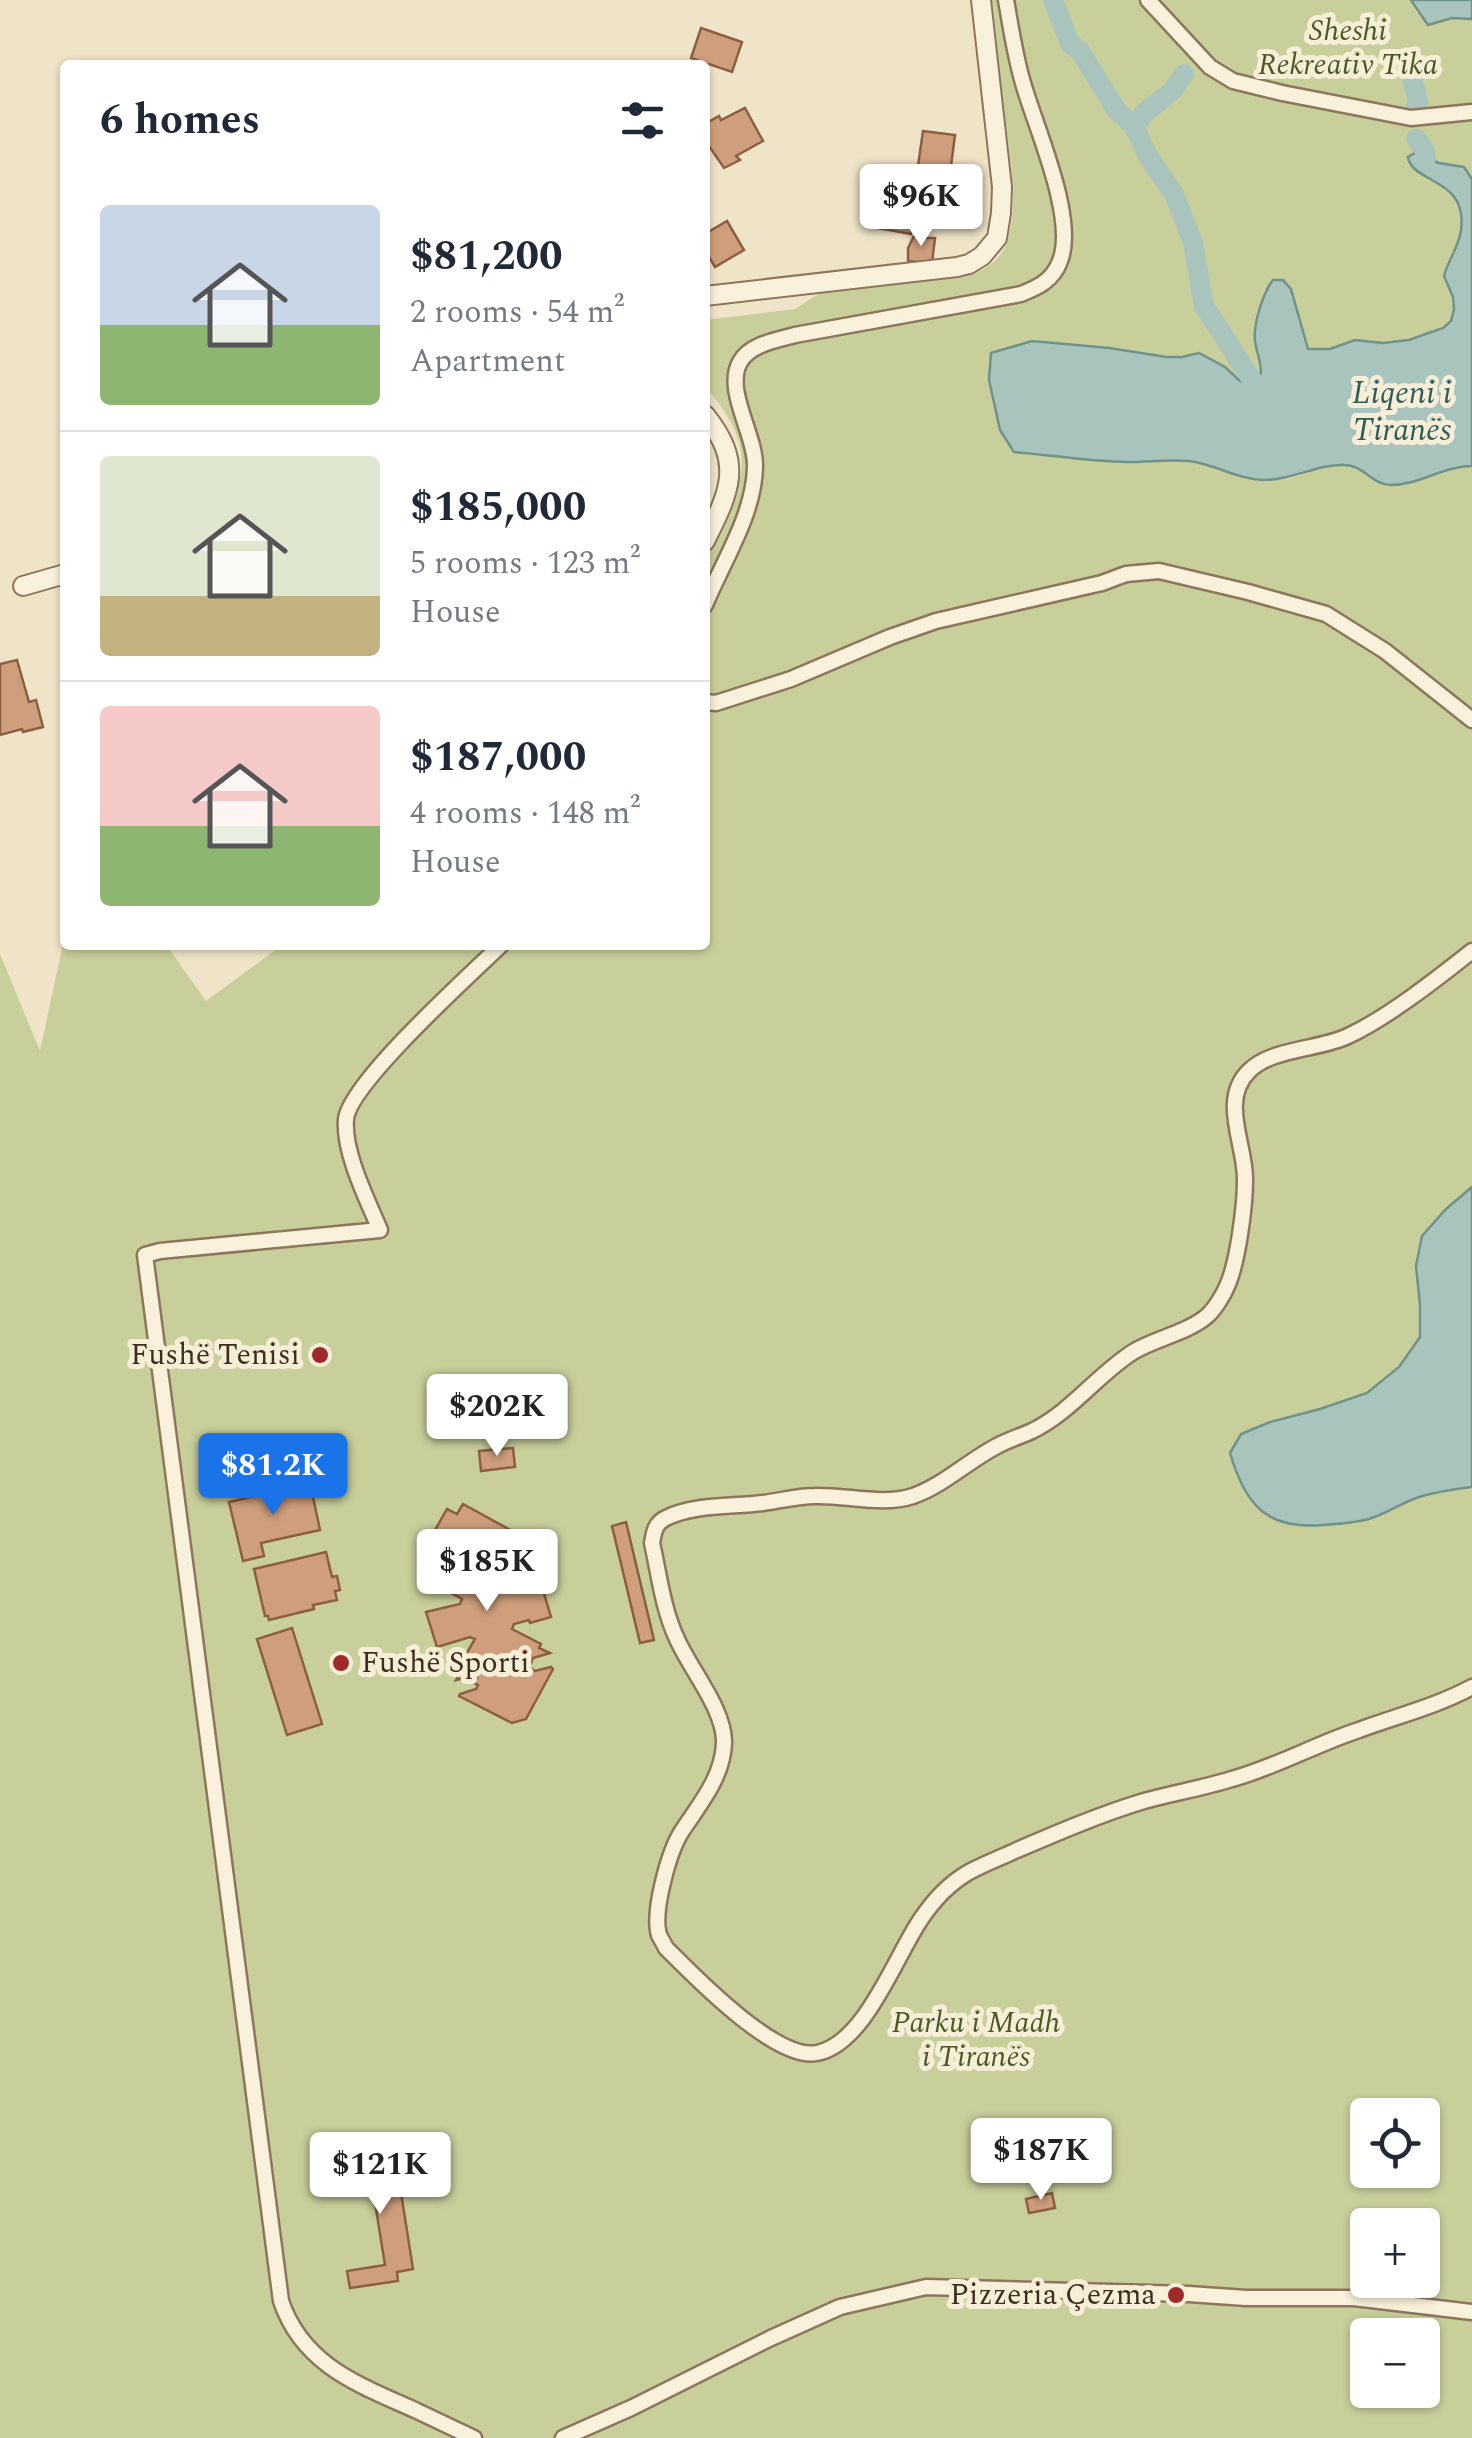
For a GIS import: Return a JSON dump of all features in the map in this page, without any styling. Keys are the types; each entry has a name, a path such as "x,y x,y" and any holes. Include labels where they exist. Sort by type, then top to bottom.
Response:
{"street":[{"path":"710,295 957,268 982,256 997,238 1002,188 981,0"},
{"path":"710,594 743,519 753,480 754,448 735,384 738,364 744,355 795,336 1021,294 1041,286 1060,262 1064,239 1054,177 1024,86 1006,0"},
{"path":"1148,0 1210,67 1234,81 1411,118 1472,112"},
{"path":"710,422 723,440 730,476 726,500 710,530"},
{"path":"710,702 791,679 936,621 1126,574 1158,571 1326,614 1394,658 1472,720"},
{"path":"23,586 60,575"},
{"path":"474,2438 336,2372 301,2341 288,2323 282,2302 142,1252 380,1230 346,1137 349,1106 384,1061 496,950"},
{"path":"1472,951 1345,1038 1264,1060 1248,1072 1237,1088 1234,1110 1246,1176 1244,1204 1228,1284 1209,1314 1129,1354 1048,1423 997,1446 912,1496 881,1500 796,1497 685,1512 658,1524 652,1542 674,1635 712,1702 724,1742 715,1777 679,1835 667,1867 657,1916 658,1933 666,1948 685,1967 747,2022 780,2046 802,2054 818,2053 833,2048 861,2020 920,1920 937,1898 967,1873 1086,1821 1265,1769 1472,1688"},
{"path":"563,2438 840,2307 926,2287 1354,2298 1472,2312"}],"green space":[{"name":"Parku i Madh i Tiranës","path":"989,0 1472,0 1472,179 1456,166 1423,156 1415,171 1444,185 1459,209 1461,235 1448,286 1453,297 1451,321 1409,340 1355,340 1330,349 1308,349 1291,289 1264,290 1259,381 1249,385 1240,381 1225,367 1199,353 1182,357 1144,353 1126,462 1189,461 1265,480 1288,479 1341,464 1355,466 1390,485 1457,466 1472,466 1472,1187 1422,1236 1420,1337 1399,1367 1367,1393 1321,1409 1301,1527 1368,1519 1419,1497 1472,1487 1472,2438 0,2438 0,954 40,1051 62,950 170,950 206,1001 275,950 710,950 710,550 736,492 741,453 736,433 710,393 710,319 795,309 820,293 965,277 983,269 999,257 1011,227 1013,185"}],"water":[{"path":"1411,0 1472,0 1472,19 1452,18 1428,25"},
{"name":"Liqeni i Tiranës","path":"1415,153 1439,163 1464,167 1472,179 1472,466 1391,485 1344,465 1263,480 1189,461 1114,462 1014,452 1000,430 989,380 991,353 1032,341 1167,357 1199,353 1249,385 1259,381 1256,326 1262,300 1273,280 1283,280 1291,289 1308,349 1330,349 1355,340 1409,340 1443,328 1451,321 1454,309 1444,276 1460,236 1461,213 1448,191 1412,166 1408,157"},
{"path":"1472,1187 1472,1487 1419,1497 1375,1517 1352,1522 1303,1525 1272,1518 1251,1500 1236,1471 1230,1453 1241,1434 1367,1393 1399,1367 1420,1337 1416,1266 1422,1236"}],"building":[{"path":"701,28 742,42 732,72 710,64 710,60 691,58"},
{"path":"745,108 763,141 736,156 740,160 724,168 710,147 710,121 719,116 721,120"},
{"path":"923,131 955,135 950,174 918,166"},
{"path":"894,188 910,189 910,196 917,198 911,234 878,228 885,193 893,194"},
{"path":"727,221 744,250 715,267 710,258 710,231"},
{"path":"915,234 935,238 932,263 908,261 908,248"},
{"path":"17,660 29,702 36,700 43,727 0,735 0,664"},
{"path":"513,1448 515,1467 481,1471 479,1451"},
{"path":"310,1483 320,1530 261,1543 264,1556 243,1561 229,1502"},
{"path":"463,1504 514,1532 498,1539 490,1553 518,1547 500,1586 506,1591 539,1577 551,1617 514,1624 512,1629 550,1653 533,1658 531,1663 525,1659 523,1663 535,1671 553,1669 526,1719 512,1723 459,1696 478,1685 474,1683 477,1678 472,1676 456,1680 462,1670 458,1668 475,1639 437,1647 426,1612 460,1604 462,1599 425,1575 441,1570 443,1565 436,1557 418,1560 447,1509 457,1514"},
{"path":"626,1522 654,1640 640,1643 612,1526"},
{"path":"326,1552 332,1577 337,1576 337,1600 269,1620 254,1569"},
{"path":"292,1628 322,1724 287,1735 257,1639"},
{"path":"376,2154 378,2164 396,2161 413,2269 397,2272 398,2281 350,2288 347,2271 385,2265 372,2184 340,2189 336,2160"},
{"path":"1052,2193 1055,2208 1029,2213 1026,2199"}],"waterway":[{"path":"1053,0 1070,44 1080,51 1117,111 1133,125 1174,194 1193,243 1204,306 1254,383"},
{"path":"1408,63 1418,101 1414,112"},
{"path":"1135,128 1143,114 1172,91 1184,74"},
{"path":"1416,139 1426,158"}],"place":[{"name":"Fushë Tenisi","path":"320,1355"},
{"name":"Fushë Sporti","path":"341,1663"},
{"name":"Pizzeria Çezma","path":"1176,2295"}],"park label":[{"name":"Sheshi Rekreativ Tika","path":"1348,48"}]}
